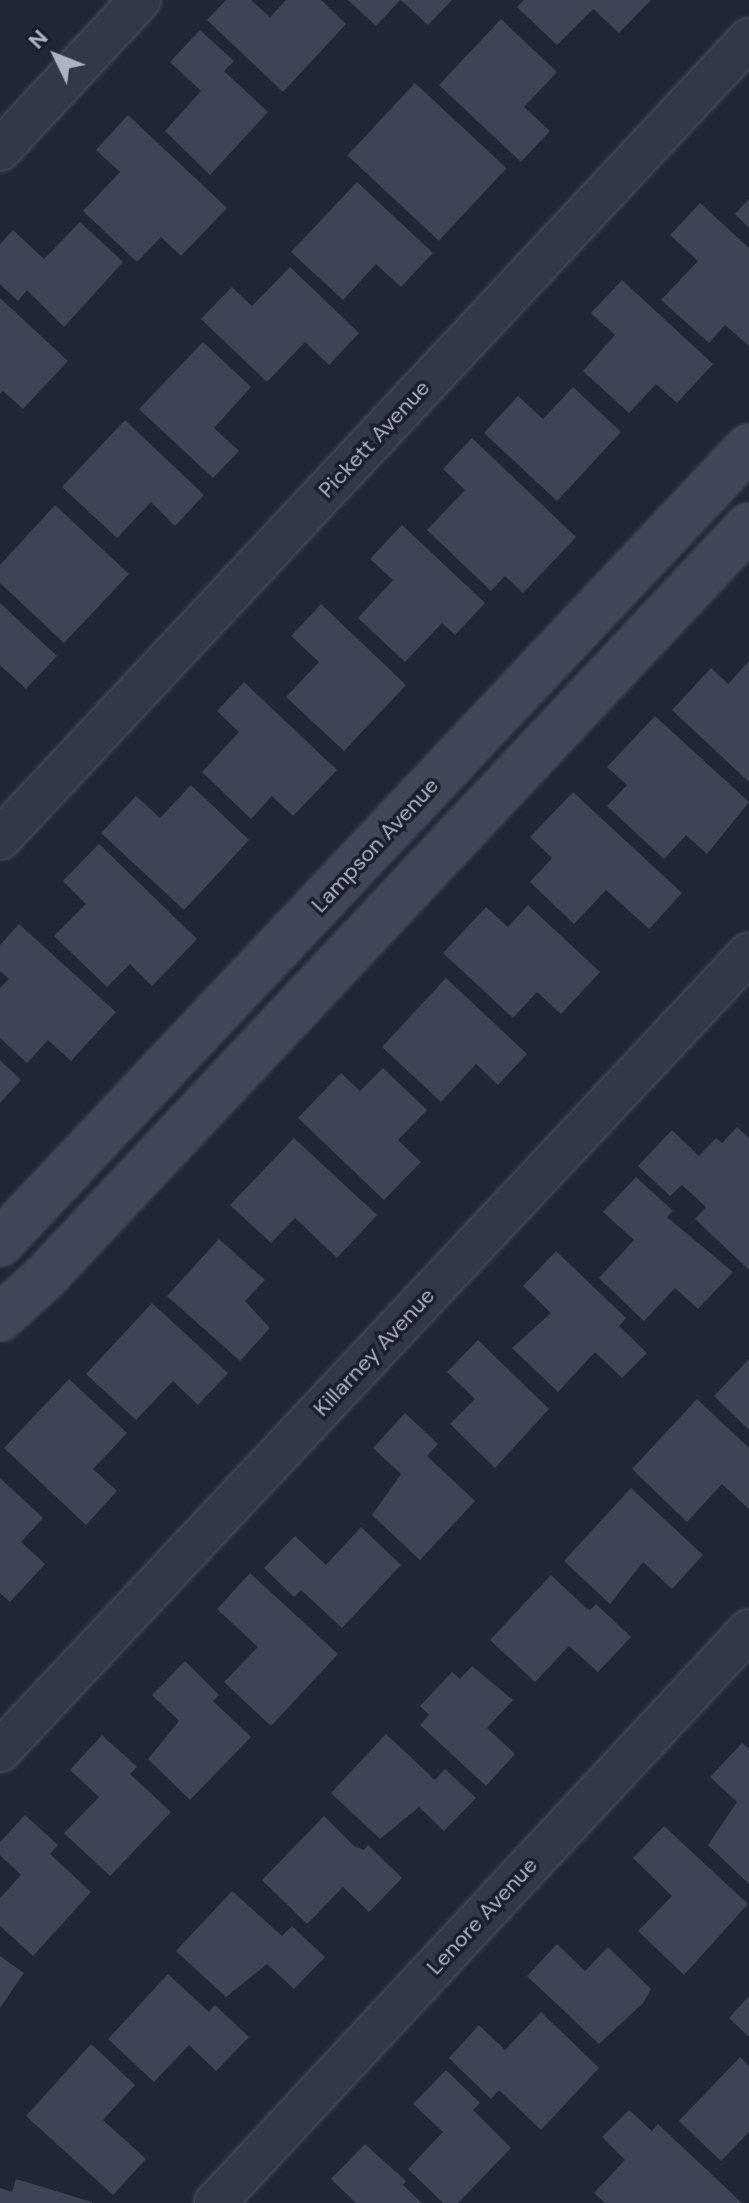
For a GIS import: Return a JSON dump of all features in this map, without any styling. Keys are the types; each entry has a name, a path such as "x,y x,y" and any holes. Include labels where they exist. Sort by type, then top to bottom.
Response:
{"main road":[{"name":"Lampson Avenue","path":"0,1243 749,447"},
{"path":"0,1318 46,1276 749,526"}],"street":[{"path":"0,150 140,0"},
{"name":"Pickett Avenue","path":"0,839 749,39"},
{"name":"Killarney Avenue","path":"0,1751 749,953"},
{"name":"Lenore Avenue","path":"215,2203 749,1630"}],"building":[{"path":"226,0 251,0 270,17 286,0 321,0 346,24 283,92 207,20"},
{"path":"348,0 400,0 376,26"},
{"path":"401,0 452,0 428,25"},
{"path":"524,0 651,0 619,33 593,9 557,45 517,7"},
{"path":"501,19 557,72 524,107 550,131 521,162 439,85"},
{"path":"200,30 234,61 224,71 268,112 210,175 165,131 201,91 170,62"},
{"path":"415,83 506,168 439,241 347,155"},
{"path":"128,115 227,208 181,256 161,237 137,262 83,211 120,172 96,150"},
{"path":"357,182 433,253 401,287 376,264 343,300 291,252"},
{"path":"749,199 749,228 735,214"},
{"path":"700,203 749,248 749,346 725,325 709,343 661,300 698,261 670,235"},
{"path":"80,222 123,262 64,327 27,290 18,301 0,284 0,244 13,230 44,259"},
{"path":"290,267 359,333 329,365 305,342 267,382 201,319 232,287 252,306"},
{"path":"622,280 713,364 677,403 656,384 629,413 583,371 615,335 591,313"},
{"path":"0,298 68,361 23,409 3,391 0,394"},
{"path":"203,342 251,387 214,428 239,451 213,478 139,409"},
{"path":"573,387 621,432 557,501 484,433 518,396 543,419"},
{"path":"125,420 204,495 175,526 151,502 117,538 62,487"},
{"path":"472,438 576,537 523,593 505,576 491,591 427,530 465,490 443,469"},
{"path":"55,505 129,574 64,643 0,583 0,565"},
{"path":"402,525 485,603 455,635 442,623 405,662 358,618 393,580 370,559"},
{"path":"0,603 57,656 26,689 0,665"},
{"path":"321,604 406,685 344,751 286,697 319,662 291,636"},
{"path":"749,661 749,782 672,710 711,668 728,684"},
{"path":"244,682 337,770 293,816 272,796 251,819 202,772 239,732 217,711"},
{"path":"655,716 749,802 707,854 686,835 664,859 607,806 627,785 607,767"},
{"path":"191,785 249,840 184,910 101,833 136,796 160,818"},
{"path":"573,792 682,893 649,929 606,890 574,924 530,882 552,858 530,837"},
{"path":"99,844 197,939 152,986 130,964 107,987 54,936 86,904 63,881"},
{"path":"528,905 600,972 561,1014 537,992 513,1018 443,953 486,907 508,927"},
{"path":"19,924 116,1012 71,1061 48,1040 27,1063 0,1038 0,988 9,979 0,971 0,945"},
{"path":"446,978 527,1054 498,1085 476,1064 441,1102 382,1047"},
{"path":"0,1060 21,1080 0,1103"},
{"path":"383,1068 427,1110 398,1140 421,1162 384,1200 298,1118 341,1073 360,1091"},
{"path":"737,1127 749,1138 749,1270 695,1219 706,1207 682,1185 670,1196 638,1166 672,1130 699,1156 716,1138 722,1143"},
{"path":"294,1138 377,1215 337,1258 295,1218 271,1243 230,1205"},
{"path":"636,1177 673,1211 667,1217 733,1272 698,1309 675,1288 644,1321 599,1278 634,1240 603,1212"},
{"path":"219,1239 265,1280 245,1301 270,1328 240,1361 167,1296"},
{"path":"556,1251 626,1318 619,1326 647,1353 622,1378 595,1352 558,1392 512,1348 551,1313 523,1286"},
{"path":"152,1303 228,1373 198,1405 173,1381 136,1420 86,1374"},
{"path":"478,1340 549,1409 495,1468 450,1424 475,1399 447,1372"},
{"path":"749,1359 749,1430 714,1396"},
{"path":"69,1379 127,1433 93,1469 117,1491 86,1525 4,1448"},
{"path":"697,1399 749,1448 749,1509 722,1484 687,1522 632,1469"},
{"path":"405,1413 438,1444 427,1456 475,1501 420,1560 372,1515 401,1474 373,1448"},
{"path":"0,1478 43,1518 21,1542 45,1564 10,1602 0,1593"},
{"path":"631,1488 703,1555 672,1589 643,1562 610,1604 564,1561"},
{"path":"361,1527 401,1565 342,1628 301,1590 294,1597 264,1568 295,1536 326,1565"},
{"path":"250,1573 338,1654 271,1726 224,1682 258,1647 217,1609"},
{"path":"551,1575 585,1607 590,1610 596,1604 631,1637 598,1672 569,1646 535,1682 490,1640"},
{"path":"185,1661 219,1695 213,1701 251,1737 190,1800 148,1759 179,1721 152,1695"},
{"path":"472,1666 513,1700 487,1728 515,1754 486,1786 420,1725 429,1715 420,1706 452,1672 460,1679"},
{"path":"386,1734 435,1780 445,1769 476,1798 444,1831 419,1807 380,1839 331,1793"},
{"path":"102,1735 137,1767 130,1774 171,1812 110,1876 64,1833 99,1797 70,1770"},
{"path":"742,1743 749,1749 749,1884 708,1845 737,1802 710,1777"},
{"path":"25,1815 58,1845 50,1854 91,1892 33,1956 0,1926 0,1898 21,1875 0,1855 0,1842"},
{"path":"324,1816 354,1846 364,1850 368,1845 402,1878 369,1912 343,1887 307,1924 262,1880"},
{"path":"664,1826 748,1904 684,1975 638,1931 672,1896 633,1858"},
{"path":"232,1891 282,1936 292,1926 325,1957 294,1989 267,1964 226,1997 176,1951"},
{"path":"557,1944 585,1971 608,1947 651,1989 643,2003 599,2044 527,1976"},
{"path":"0,1956 24,1973 0,2008"},
{"path":"168,1974 209,2012 215,2005 249,2037 216,2071 189,2045 154,2082 108,2039"},
{"path":"749,1996 749,2037 729,2018"},
{"path":"541,2012 599,2068 541,2130 499,2090 491,2099 449,2058 479,2025 505,2050"},
{"path":"91,2044 135,2085 103,2120 146,2159 113,2195 26,2116"},
{"path":"740,2057 749,2066 749,2132 721,2161 679,2121"},
{"path":"446,2070 480,2103 473,2110 511,2148 458,2203 443,2203 408,2169 443,2132 413,2104"},
{"path":"629,2110 652,2131 658,2124 742,2203 605,2203 594,2193 625,2160 602,2137"},
{"path":"365,2144 406,2181 403,2185 422,2203 356,2203 331,2179"},
{"path":"16,2179 92,2203 0,2203 0,2188 12,2192"}]}
